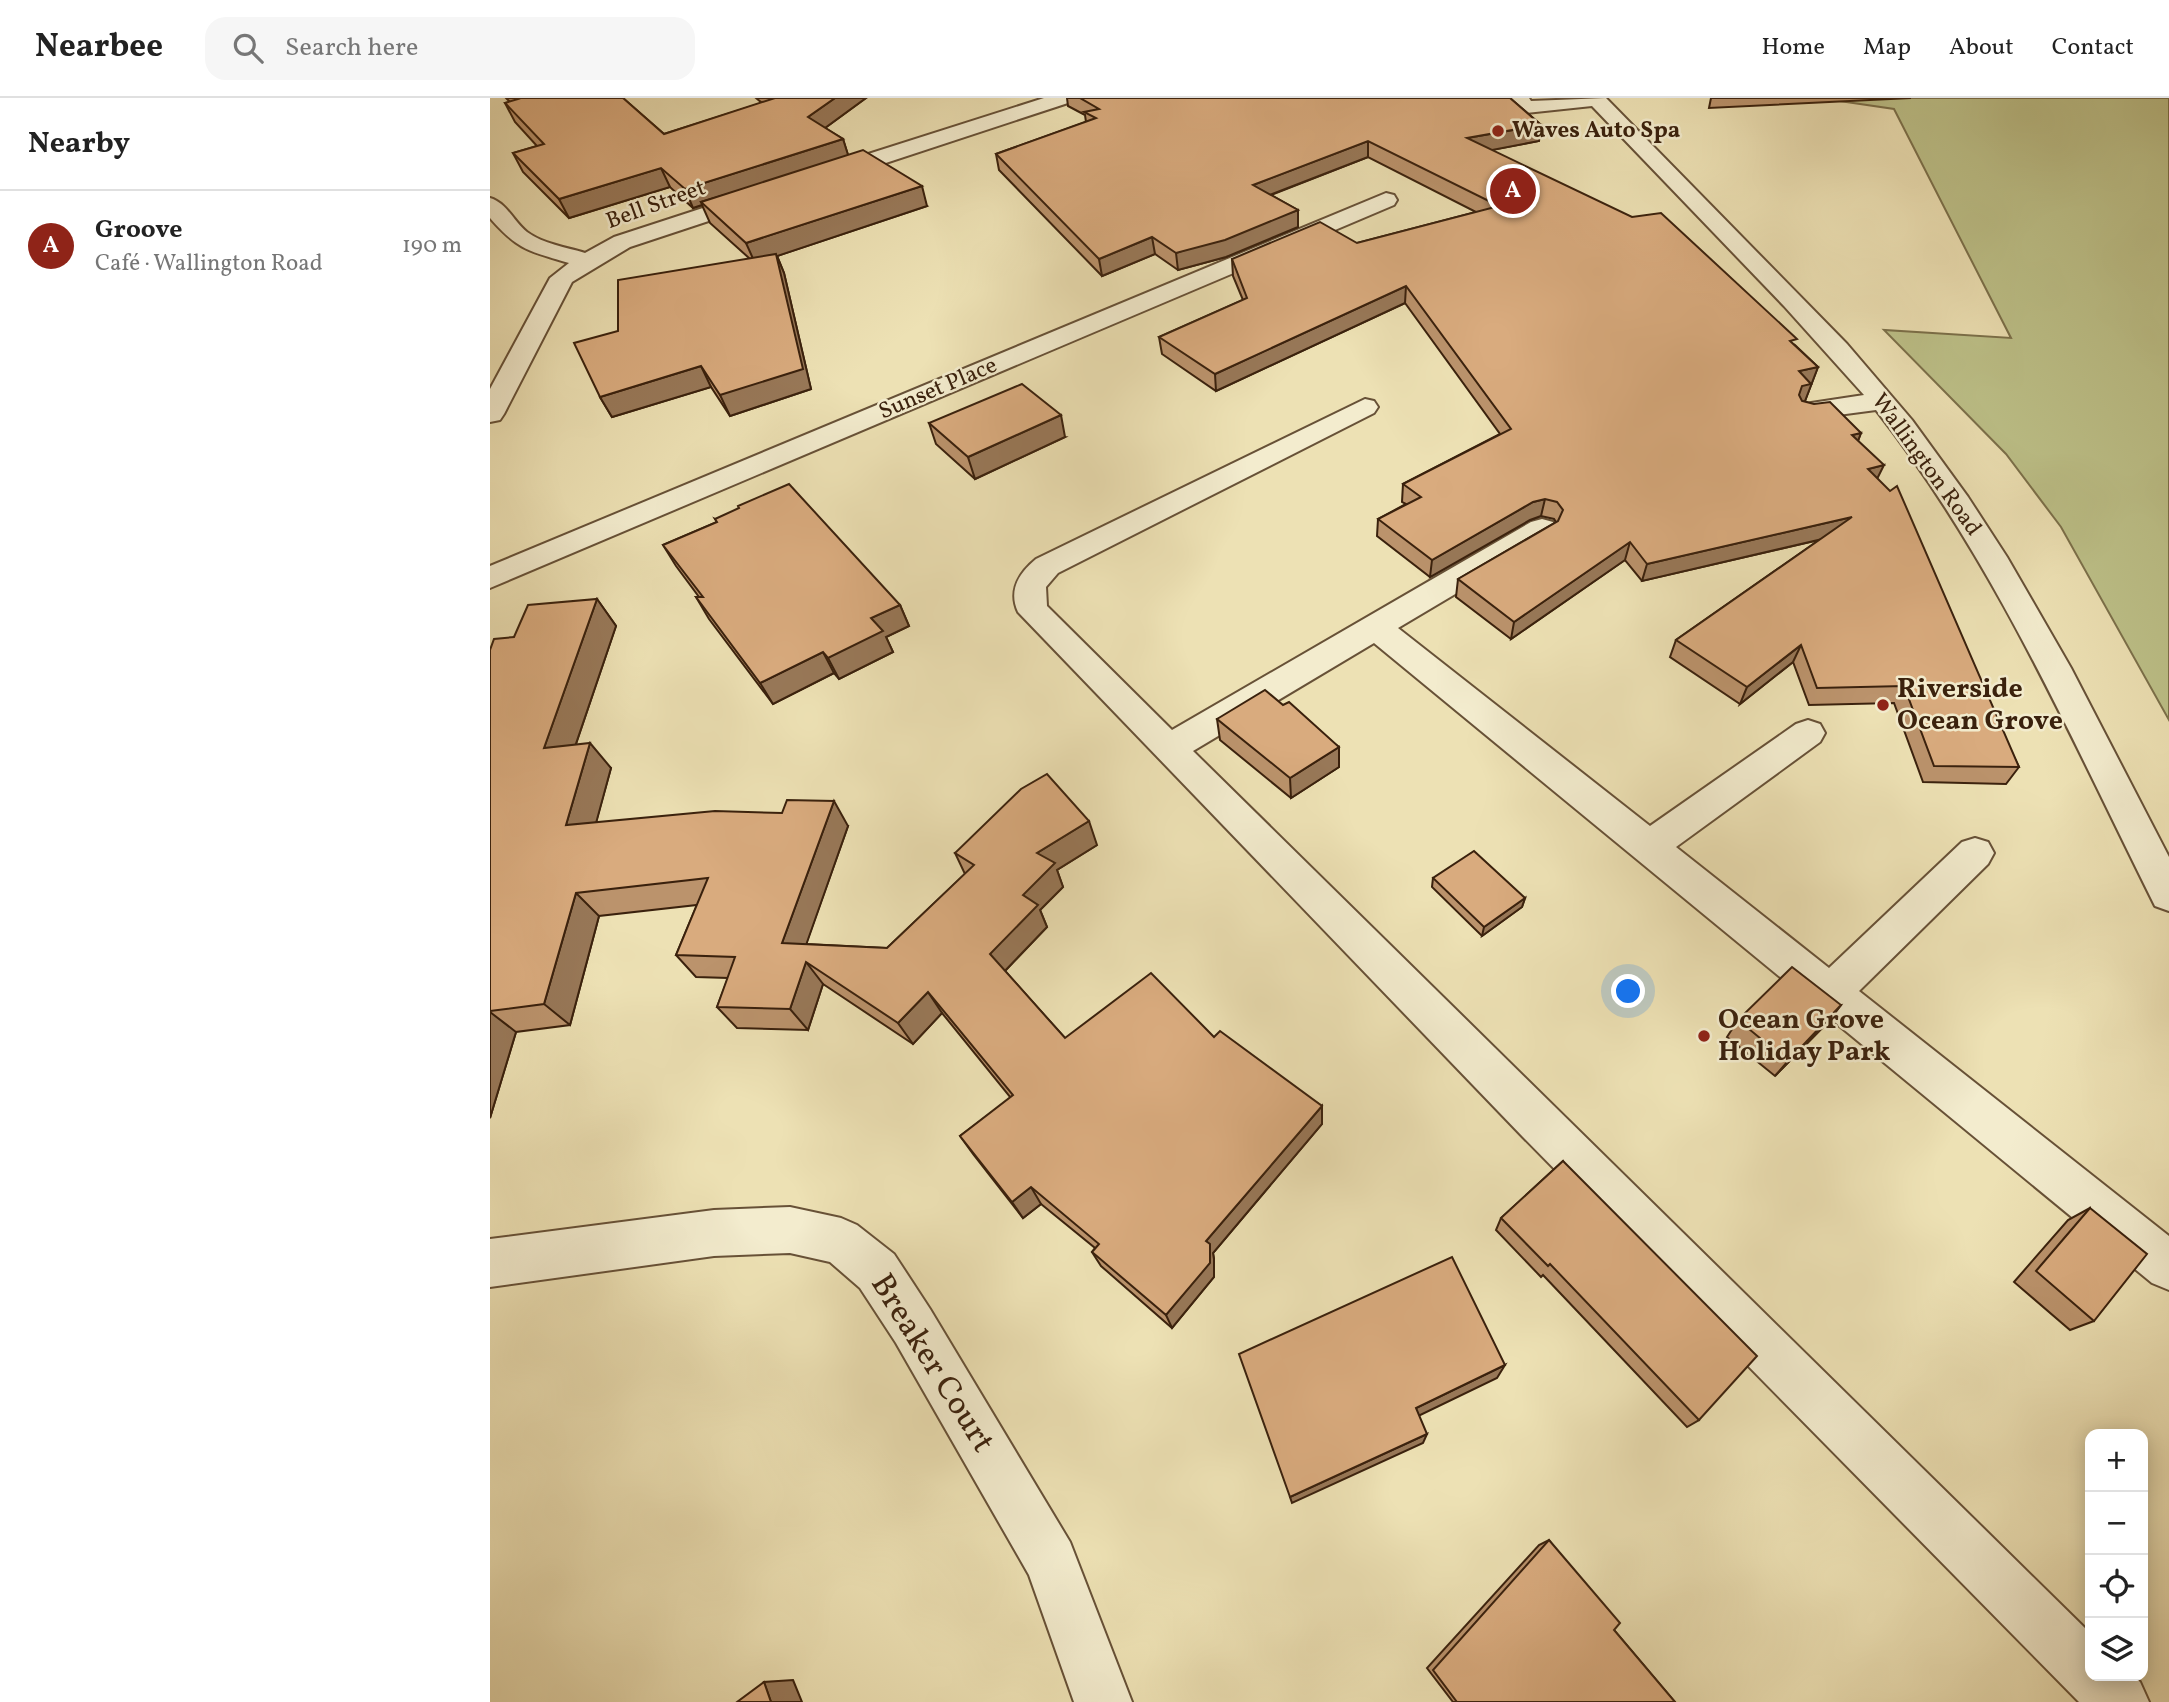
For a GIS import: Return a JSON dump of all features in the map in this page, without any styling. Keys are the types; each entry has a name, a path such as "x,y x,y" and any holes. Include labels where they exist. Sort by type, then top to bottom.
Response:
{"street":[{"path":"807,181 1063,98"},
{"path":"1518,98 1526,107 1597,99"},
{"name":"Wallington Road","path":"1597,99 1792,300 1882,401 1959,507 2010,590 2169,895"},
{"path":"975,105 998,119"},
{"name":"Bell Street","path":"490,414 562,278 622,242 769,193"},
{"name":"Sunset Place","path":"490,578 1386,200"},
{"path":"490,205 518,236 534,244 588,261"},
{"path":"1808,411 1882,401"},
{"path":"1365,407 1069,553 1037,575 1029,587 1027,600 1034,612 1538,1122 2085,1667"},
{"path":"1170,748 1542,529"},
{"path":"1376,627 2169,1266"},
{"path":"1649,847 1808,733"},
{"path":"1830,993 1975,853"},
{"name":"Breaker Court","path":"490,1263 714,1233 790,1230 841,1241 877,1271 913,1326 1051,1560 1103,1702"},
{"path":"2099,1681 2120,1702"}],"green space":[{"path":"1819,98 2169,98 2169,720 2061,527 2006,454 1884,330 2011,338 1894,109"}],"building":[{"path":"516,98 623,98 664,134 775,98 835,98 808,117 843,139 685,189 661,168 559,199 513,153 544,144 505,103 518,99"},
{"path":"1080,98 1510,98 1541,125 1467,138 1632,217 1661,213 1797,339 1790,341 1818,367 1799,371 1811,384 1802,386 1799,395 1802,401 1814,404 1830,402 1861,433 1852,435 1884,465 1868,469 1890,491 1897,486 2019,767 1934,766 1904,686 1817,688 1801,645 1747,687 1676,640 1852,517 1647,564 1630,542 1514,622 1458,579 1558,521 1563,510 1557,502 1545,499 1533,502 1432,560 1378,519 1421,497 1403,484 1511,429 1406,286 1215,374 1159,337 1247,298 1232,259 1320,222 1357,243 1499,206 1368,141 1253,185 1298,210 1225,240 1176,253 1152,237 1099,259 996,154 1096,118 1084,112 1099,109"},
{"path":"863,150 922,186 746,243 701,202"},
{"path":"776,254 803,369 720,395 701,366 600,397 574,343 618,331 618,280"},
{"path":"1022,384 1061,415 968,457 929,423"},
{"path":"789,484 900,605 871,618 883,631 828,658 823,652 760,683 696,597 703,597 663,545 717,522 715,519 739,508 738,506"},
{"path":"597,599 544,748 590,743 566,825 715,811 782,813 787,800 834,801 782,943 887,948 974,865 955,853 1021,789 1047,774 1089,821 1037,853 1055,863 1023,895 1038,905 990,954 1065,1038 1151,973 1214,1037 1220,1031 1322,1106 1206,1241 1210,1244 1210,1263 1166,1315 1092,1252 1099,1244 1031,1187 1012,1202 960,1136 1013,1095 928,992 898,1023 806,962 790,1009 717,1007 735,957 676,955 708,878 576,893 544,1004 490,1011 490,650 494,639 514,637 528,605"},
{"path":"1265,690 1283,705 1289,702 1339,747 1290,778 1217,719"},
{"path":"1474,851 1525,898 1484,927 1433,878"},
{"path":"1792,967 1841,1005 1788,1061 1738,1020"},
{"path":"1563,1161 1757,1356 1699,1420 1550,1264 1548,1266 1501,1218"},
{"path":"2090,1208 2147,1254 2094,1321 2036,1271"},
{"path":"1452,1257 1505,1365 1416,1408 1427,1434 1290,1497 1239,1354"},
{"path":"1549,1540 1620,1623 1614,1630 1675,1702 1457,1702 1433,1670"},
{"path":"764,1682 771,1702 737,1702"}],"place":[{"name":"Waves Auto Spa","path":"1498,131"},
{"name":"Groove","path":"1513,191"},
{"name":"Riverside Ocean Grove","path":"1883,705"},
{"name":"Ocean Grove Holiday Park","path":"1704,1036"}]}
